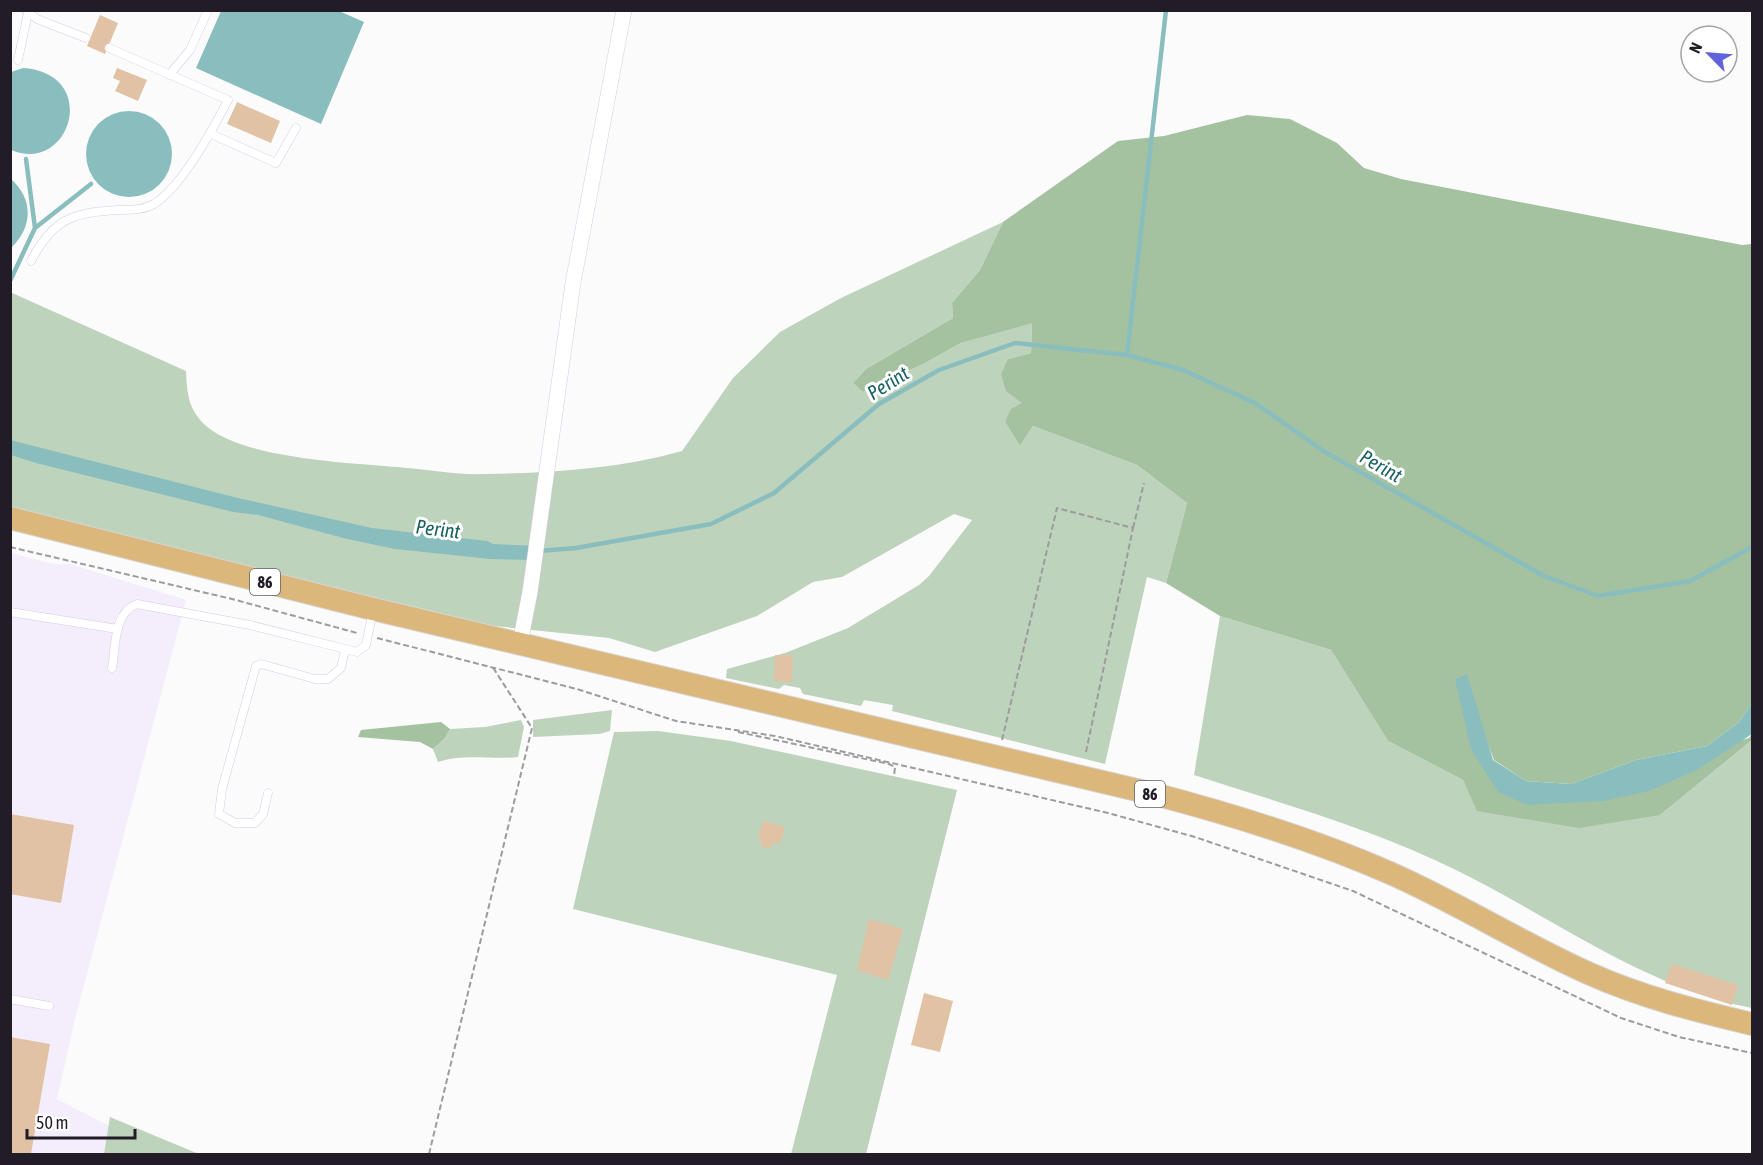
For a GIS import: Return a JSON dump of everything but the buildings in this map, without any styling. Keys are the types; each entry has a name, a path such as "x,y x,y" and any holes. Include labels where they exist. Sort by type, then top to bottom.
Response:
{"main road":[{"name":"86","path":"10,518 373,609 1233,816 1319,844 1391,874 1612,984 1671,1003 1752,1024"}],"street":[{"path":"520,643 530,592 573,283 624,10"}],"lane":[{"path":"169,75 190,50 208,10"},
{"path":"18,60 27,12 86,39"},
{"path":"31,261 45,236 64,221 91,211 138,210 153,205 170,191 211,134 228,100 109,48"},
{"path":"211,134 276,163 296,128"},
{"path":"112,668 122,613 129,607 145,605 182,614 250,625 357,652 366,645 373,609"},
{"path":"10,612 118,629"},
{"path":"268,793 263,814 255,823 235,823 219,814 222,789 256,666 259,663 315,679 328,679 341,668 345,650"},
{"path":"10,999 49,1006"}],"path":[{"path":"1086,752 1144,483"},
{"path":"1002,739 1057,508 1133,528"},
{"path":"10,547 232,599 492,666 587,692 676,721 775,736 1108,813 1195,837 1307,873 1368,897 1621,1018 1679,1037 1752,1053"},
{"path":"52,556 54,550"},
{"path":"429,1155 532,728 492,666"},
{"path":"737,730 751,736 889,764 895,767 894,777"}],"shaded area":[{"path":"11,553 53,564 70,564 186,600 75,1019 57,1099 109,1126 104,1154 11,1154"}],"green space":[{"path":"1247,115 1290,119 1337,143 1364,168 1401,179 1742,245 1752,244 1752,703 1739,722 1707,746 1636,760 1571,784 1526,781 1494,760 1482,729 1471,749 1527,805 1749,738 1752,734 1752,740 1660,815 1579,828 1477,811 1463,780 1388,741 1331,650 1220,616 1166,583 1187,503 1137,465 1033,426 1020,446 1005,422 1011,409 1022,403 1006,391 1001,374 1008,359 1031,353 1032,323 961,343 863,392 853,383 866,369 953,318 952,303 980,270 1003,222 1118,141 1164,136"},
{"path":"1003,222 980,270 952,303 953,318 866,369 853,383 863,392 961,343 1032,322 1031,353 1008,359 1022,403 1005,422 1020,446 1033,426 1137,465 1187,503 1166,583 1147,577 1105,764 892,711 893,705 864,700 861,706 803,694 800,688 784,685 779,689 726,678 727,669 785,653 848,628 919,585 929,576 972,520 954,514 842,577 813,582 757,616 655,652 609,638 485,625 11,509 10,292 186,371 189,400 199,418 221,436 244,445 300,458 330,461 455,473 534,473 609,466 682,451 733,378 780,332 841,298"},
{"path":"1220,616 1331,650 1388,741 1463,780 1478,811 1660,815 1752,740 1752,1008 1712,998 1637,968 1458,871 1394,842 1194,775"},
{"path":"612,710 610,731 599,734 533,737 533,720"},
{"path":"521,720 524,727 518,757 467,757 438,762 433,749 445,738 450,729 485,727"},
{"path":"441,722 450,729 445,738 433,749 420,742 358,737 361,730"},
{"path":"658,731 731,741 957,790 866,1154 791,1154 837,975 573,909 614,732"},
{"path":"110,1117 194,1152 200,1154 104,1154"}],"water":[{"path":"221,11 339,11 364,22 321,124 196,68"},
{"path":"23,68 47,74 62,86 69,103 69,120 62,136 49,148 32,154 11,150 11,72"},
{"path":"129,111 145,115 159,124 168,138 172,154 168,170 159,184 145,193 129,197 113,193 99,184 90,170 86,154 90,138 99,124 113,115"},
{"path":"10,178 23,195 28,213 24,231 11,248"},
{"path":"10,440 238,498 372,528 488,541 493,544 541,546 538,560 490,559 395,549 36,463 11,455"},
{"path":"1467,674 1493,760 1526,781 1571,784 1636,760 1707,746 1739,722 1752,703 1752,734 1697,770 1649,791 1603,801 1527,805 1498,792 1471,749 1455,679"}],"waterway":[{"path":"1127,355 1166,10"},
{"path":"26,159 35,228"},
{"path":"10,281 35,228 91,184"},
{"name":"Perint","path":"539,551 576,548 711,524 774,493 879,404 939,370 1015,343 1127,355 1183,370 1255,403 1325,452 1544,576 1598,596 1690,581 1752,547"}]}
